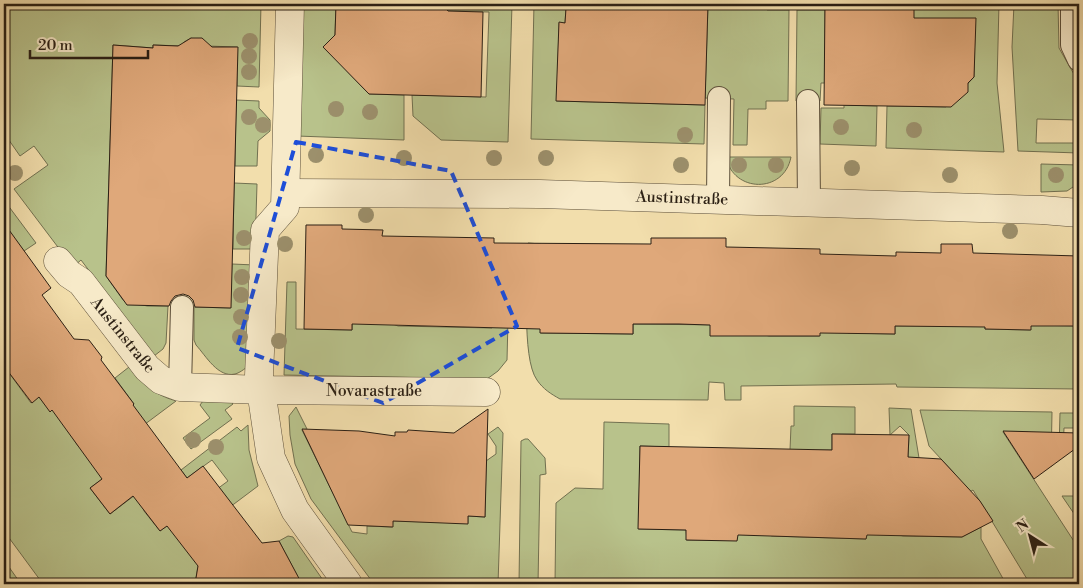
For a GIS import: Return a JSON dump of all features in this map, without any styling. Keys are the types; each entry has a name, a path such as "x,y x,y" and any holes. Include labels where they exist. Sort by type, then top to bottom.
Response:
{"street":[{"path":"290,4 285,207 265,230 259,376 271,458 295,510 348,584"},
{"name":"Austinstraße","path":"286,193 517,193 1079,213"},
{"name":"Austinstraße","path":"58,260 69,274 81,282 146,368 161,380 180,387 261,390"},
{"name":"Novarastraße","path":"261,390 486,392"}],"lane":[{"path":"1072,4 1072,45 1079,60"},
{"path":"718,199 719,98"},
{"path":"808,101 809,203"},
{"path":"180,387 182,307"}],"highlighted area":[{"path":"296,142 451,171 517,326 383,403 237,348"}],"green space":[{"path":"8,4 261,4 259,87 237,86 237,47 207,46 191,38 184,42 184,46 153,45 153,48 113,45 106,276 123,300 147,306 168,306 166,343 163,349 154,356 81,260 73,267 14,189 48,165 34,146 20,156 4,133 4,7"},
{"path":"301,4 336,4 335,35 324,47 369,94 404,95 404,140 297,136"},
{"path":"442,4 512,4 508,142 441,140 413,116 412,95 486,97 489,12 448,11"},
{"path":"534,4 616,4 616,9 566,8 565,23 559,23 557,101 705,105 704,144 531,139"},
{"path":"708,4 767,4 767,10 789,10 788,101 766,101 766,109 748,109 747,145 733,145 734,99 705,98"},
{"path":"914,4 999,4 997,83 1004,152 886,148 887,106 946,107 974,77 975,19 909,26"},
{"path":"1014,4 1058,4 1059,48 1079,83 1079,133 1077,133 1077,120 1037,119 1036,143 1079,143 1079,153 1018,151 1012,47"},
{"path":"797,10 825,10 825,83 821,83 820,101 796,101"},
{"path":"236,100 259,101 259,108 270,120 270,131 258,141 257,166 235,166"},
{"path":"844,105 877,106 876,146 820,144 821,108 844,108"},
{"path":"726,157 791,157 786,169 779,178 769,183 759,184 748,183 738,177 731,169"},
{"path":"1041,164 1079,165 1079,183 1067,191 1041,192"},
{"path":"234,183 257,184 255,249 233,249"},
{"path":"4,200 36,243 24,251 4,225"},
{"path":"528,243 541,244 541,333 633,334 633,324 725,325 769,336 819,336 820,292 848,333 895,334 895,326 985,326 985,329 1030,330 1031,325 1079,326 1079,389 897,387 896,384 741,386 741,400 725,400 724,383 709,382 708,400 560,399 542,386 532,369 526,314"},
{"path":"232,264 255,265 252,363 235,374 229,374 223,373 213,365 196,345 194,340 194,307 230,308"},
{"path":"493,281 509,281 507,360 498,371 487,379 284,375 287,282 296,282 296,329 352,330 353,308 398,326 492,328"},
{"path":"4,366 31,403 39,397 50,411 54,409 78,446 134,404 115,378 129,367 150,388 176,401 105,454 116,469 90,488 110,514 143,489 144,511 160,531 228,481 212,460 187,478 181,470 237,427 241,431 248,425 249,450 258,486 222,513 198,566 195,584 43,584 4,531"},
{"path":"230,400 233,404 225,410 232,419 191,449 183,438 210,418 200,405 203,401"},
{"path":"794,406 855,407 855,434 832,434 832,450 790,450 791,426 794,426"},
{"path":"296,407 307,429 302,430 352,532 367,534 367,526 392,527 393,521 468,523 468,516 485,517 486,461 496,454 496,446 488,434 498,427 503,433 498,584 374,584 311,499 295,464 289,416"},
{"path":"889,408 911,409 919,458 908,458 909,435 900,426 890,435"},
{"path":"920,410 1052,412 1051,467 1028,432 1003,432 1079,549 1079,579 1070,584 1030,584 973,490 960,498 955,492 955,474 929,446"},
{"path":"1060,413 1079,413 1079,428 1064,428 1063,451 1059,450"},
{"path":"604,422 669,424 669,447 640,446 639,529 686,530 687,540 737,540 738,525 772,536 866,539 867,527 903,536 962,537 981,527 981,539 1006,584 555,584 556,503 575,488 603,489"},
{"path":"528,439 545,458 546,474 540,475 538,584 519,584 521,441"},
{"path":"1062,496 1079,496 1079,521"},
{"path":"288,536 293,537 325,583 294,584 291,580 297,575 279,541"},
{"path":"4,560 21,584 4,584"}],"building":[{"path":"336,4 442,4 448,11 483,12 481,97 369,94 323,47 335,35"},
{"path":"616,4 708,4 705,105 556,101 559,22 565,23 566,8 616,9"},
{"path":"825,4 914,4 914,18 976,18 974,77 968,83 968,92 951,107 824,105"},
{"path":"191,38 202,38 212,47 238,47 231,308 195,307 193,300 183,294 175,296 169,306 127,305 106,276 113,45 153,48 153,45 178,46"},
{"path":"4,223 51,288 42,295 74,339 89,340 102,357 101,360 187,478 203,466 262,543 279,541 302,584 195,584 198,566 167,526 160,531 133,496 110,514 90,488 102,479 52,410 50,412 39,397 32,403 4,366"},
{"path":"306,225 342,225 342,229 383,230 382,236 494,238 494,243 651,244 651,238 726,238 726,247 820,249 820,254 896,256 896,252 941,253 941,244 972,244 973,253 1079,256 1079,326 1031,326 1031,330 985,329 985,327 895,326 895,334 820,333 820,336 710,336 710,325 679,324 633,324 633,334 540,333 540,329 352,324 352,330 304,329"},
{"path":"488,409 485,517 468,516 468,524 393,521 393,527 348,525 302,429 359,431 395,436 395,432 407,432 408,430 454,433"},
{"path":"1003,431 1079,433 1079,446 1034,479"},
{"path":"832,434 909,435 908,457 941,459 980,501 993,521 962,537 867,535 866,539 738,535 737,541 686,540 686,530 638,529 640,446 832,450"}]}
